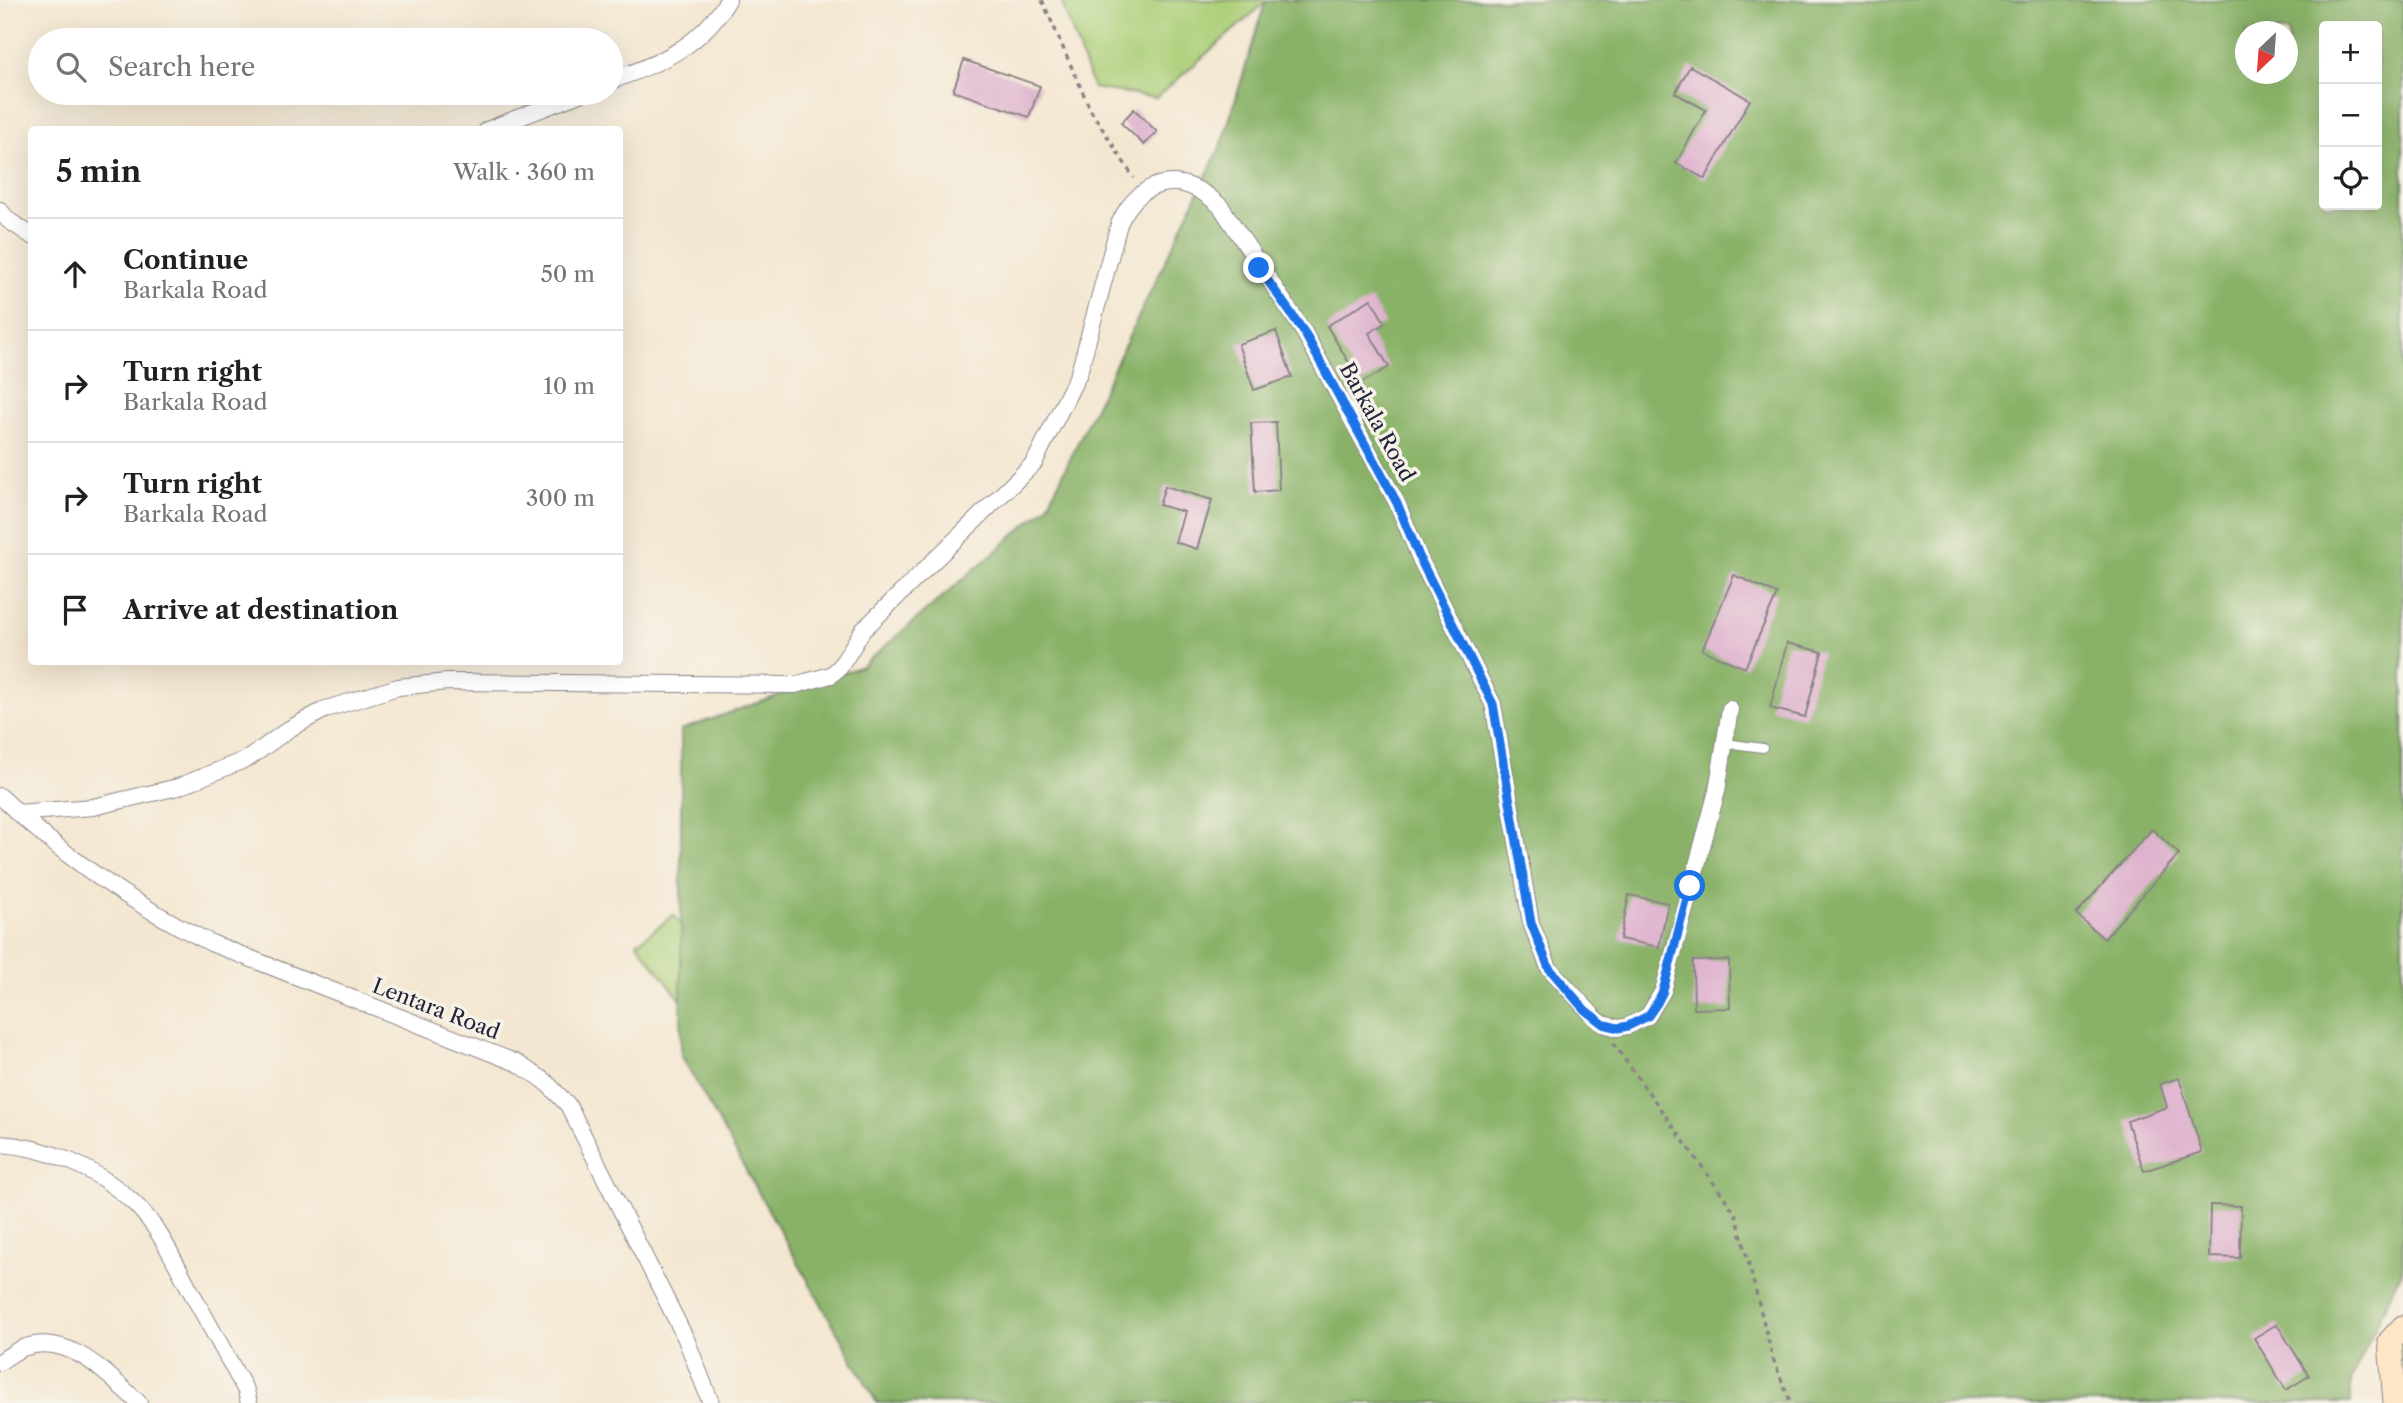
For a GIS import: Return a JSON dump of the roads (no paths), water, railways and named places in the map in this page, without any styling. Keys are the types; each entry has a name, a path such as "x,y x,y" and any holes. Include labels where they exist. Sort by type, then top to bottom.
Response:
{"street":[{"path":"623,77 665,61 693,41 718,17 728,0"},
{"path":"497,126 551,105"},
{"name":"Barkala Road","path":"17,813 93,807 178,787 249,758 289,729 326,709 398,687 447,682 795,685 831,675 840,667 863,630 1034,463 1079,373 1125,209 1142,192 1167,183 1180,183 1208,195 1221,207 1304,332 1397,503 1421,561 1493,704 1531,923 1542,955 1554,976 1585,1010 1603,1024 1618,1028 1640,1022 1657,1003 1709,823 1725,743"},
{"path":"0,210 8,220 28,233"},
{"path":"1725,743 1730,709"},
{"name":"Lentara Road","path":"0,796 83,869 167,921 211,943 517,1063 545,1081 568,1105 686,1339 711,1403"},
{"path":"0,1144 20,1145 53,1154 96,1174 134,1203 160,1235 246,1391 249,1403"},
{"path":"2395,1403 2390,1341 2403,1327"},
{"path":"0,1362 22,1348 33,1345 65,1348 92,1362 139,1403"}],"lane":[{"path":"1725,743 1763,748"}]}
